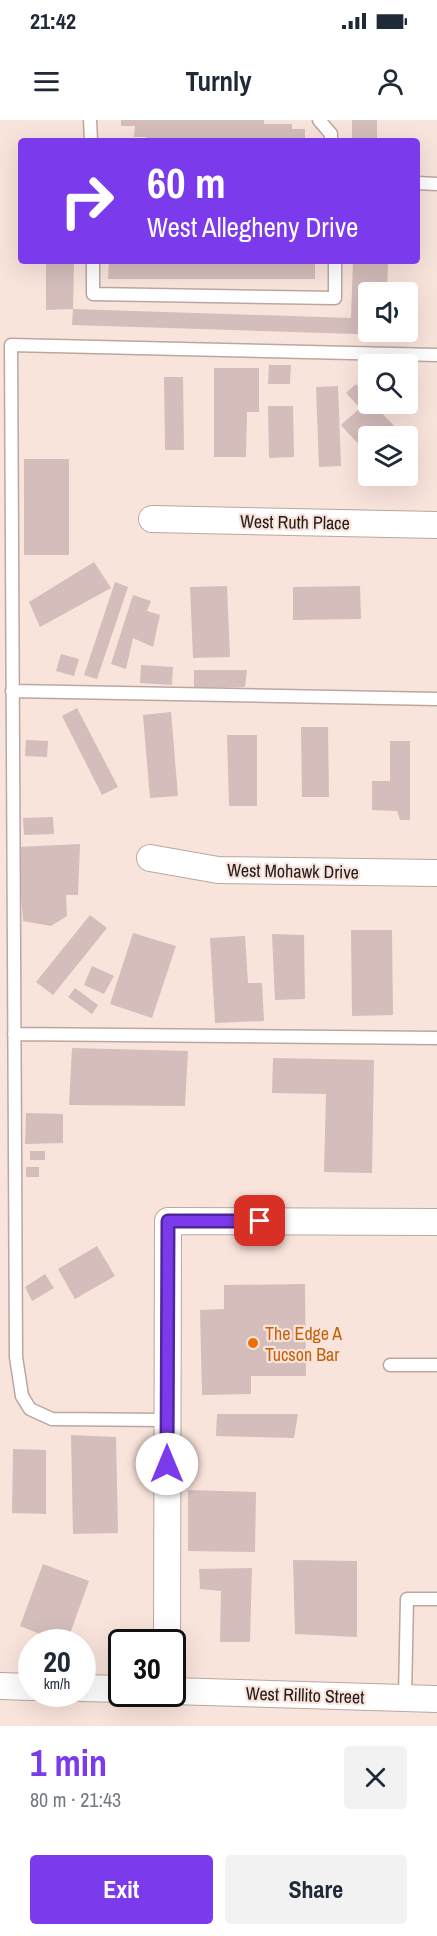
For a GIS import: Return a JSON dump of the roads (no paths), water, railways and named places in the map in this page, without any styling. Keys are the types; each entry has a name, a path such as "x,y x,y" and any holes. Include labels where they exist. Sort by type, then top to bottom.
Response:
{"street":[{"name":"West Ruth Place","path":"152,519 437,525"},
{"name":"West Mohawk Drive","path":"150,858 218,870 437,873"},
{"path":"166,1629 168,1221 437,1222"},
{"path":"0,1686 18,1687"},
{"name":"West Rillito Street","path":"186,1691 437,1699"}],"lane":[{"path":"90,120 91,138"},
{"path":"319,120 332,138"},
{"path":"420,183 437,184"},
{"path":"93,264 93,294 335,298 335,264"},
{"path":"167,1420 52,1419 30,1409 22,1396 16,1357 11,345 437,355"},
{"path":"12,691 437,699"},
{"path":"14,1034 437,1038"},
{"path":"390,1365 437,1365"},
{"path":"405,1697 407,1599 437,1599"}],"place":[{"name":"The Edge A Tucson Bar","path":"253,1343"}]}
